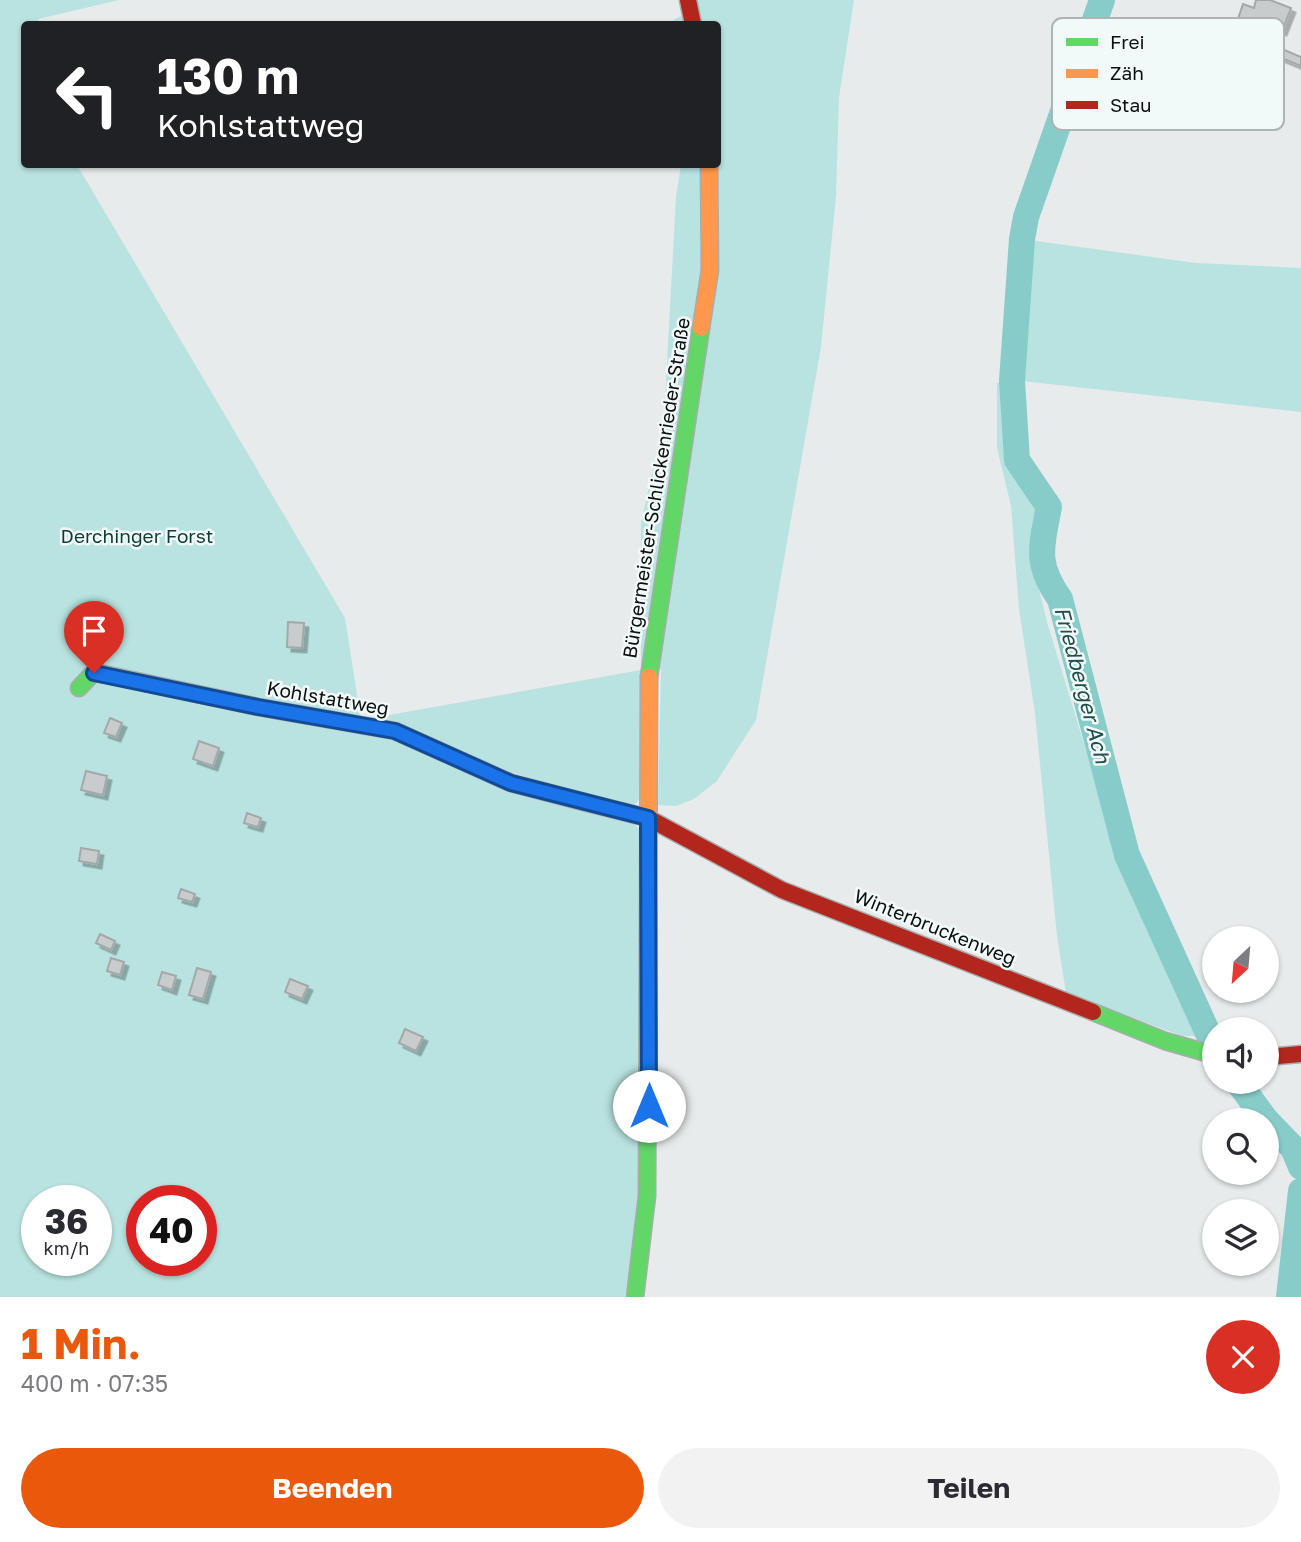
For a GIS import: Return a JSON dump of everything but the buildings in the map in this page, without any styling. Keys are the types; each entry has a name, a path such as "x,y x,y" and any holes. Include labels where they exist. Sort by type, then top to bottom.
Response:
{"street":[{"path":"688,0 692,21"},
{"name":"Bürgermeister-Schlickenrieder-Straße","path":"635,1297 647,1196 649,660 710,270 709,168"},
{"name":"Kohlstattweg","path":"79,688 94,673 258,707 395,731 511,783 648,818"},
{"name":"Winterbruckenweg","path":"648,818 782,890 1166,1041 1202,1052"},
{"path":"1279,1056 1301,1054"}],"green space":[{"name":"Derchinger Forst","path":"0,0 119,0 38,19 39,21 21,21 21,168 79,168 345,618 361,720 641,670 641,523 664,418 676,197 681,168 721,168 721,21 674,20 698,5 697,0 854,0 839,97 836,196 821,347 756,720 717,781 694,799 676,806 658,805 661,669 642,670 639,799 632,809 394,737 632,821 640,830 639,1196 625,1297 0,1297"},
{"path":"1029,240 1196,263 1301,268 1301,412 1022,381"},
{"path":"997,383 1005,383 1010,460 1042,507 1031,557 1047,622 1119,859 1196,1036 1182,1036 1066,993 1057,936 1035,713 1019,609 1011,506 997,448"}],"waterway":[{"name":"Friedberger Ach","path":"1096,18 1102,0"},
{"name":"Friedberger Ach","path":"1056,130 1026,217 1022,239 1012,381 1017,460 1049,507 1042,544 1043,565 1060,599 1127,855 1202,1020"},
{"name":"Friedberger Ach","path":"1247,1094 1257,1108"},
{"name":"Friedberger Ach","path":"1279,1133 1293,1148 1301,1167"},
{"name":"Friedberger Ach","path":"1289,1297 1301,1191"}],"traffic: fast":[{"path":"649,677 701,328"},
{"path":"79,688 94,672 258,707 395,731 511,783 584,802"},
{"path":"635,1297 647,1196 648,940"},
{"path":"1093,1012 1165,1041 1202,1052"}],"traffic: slow":[{"path":"701,328 710,270 709,168"},
{"path":"648,940 649,677"}],"traffic: jam":[{"path":"688,0 692,21"},
{"path":"584,802 648,818 782,890 1093,1012"},
{"path":"1279,1056 1301,1054"}],"route":[{"path":"94,673 258,707 395,731 511,783 648,818 649,1106"}]}
